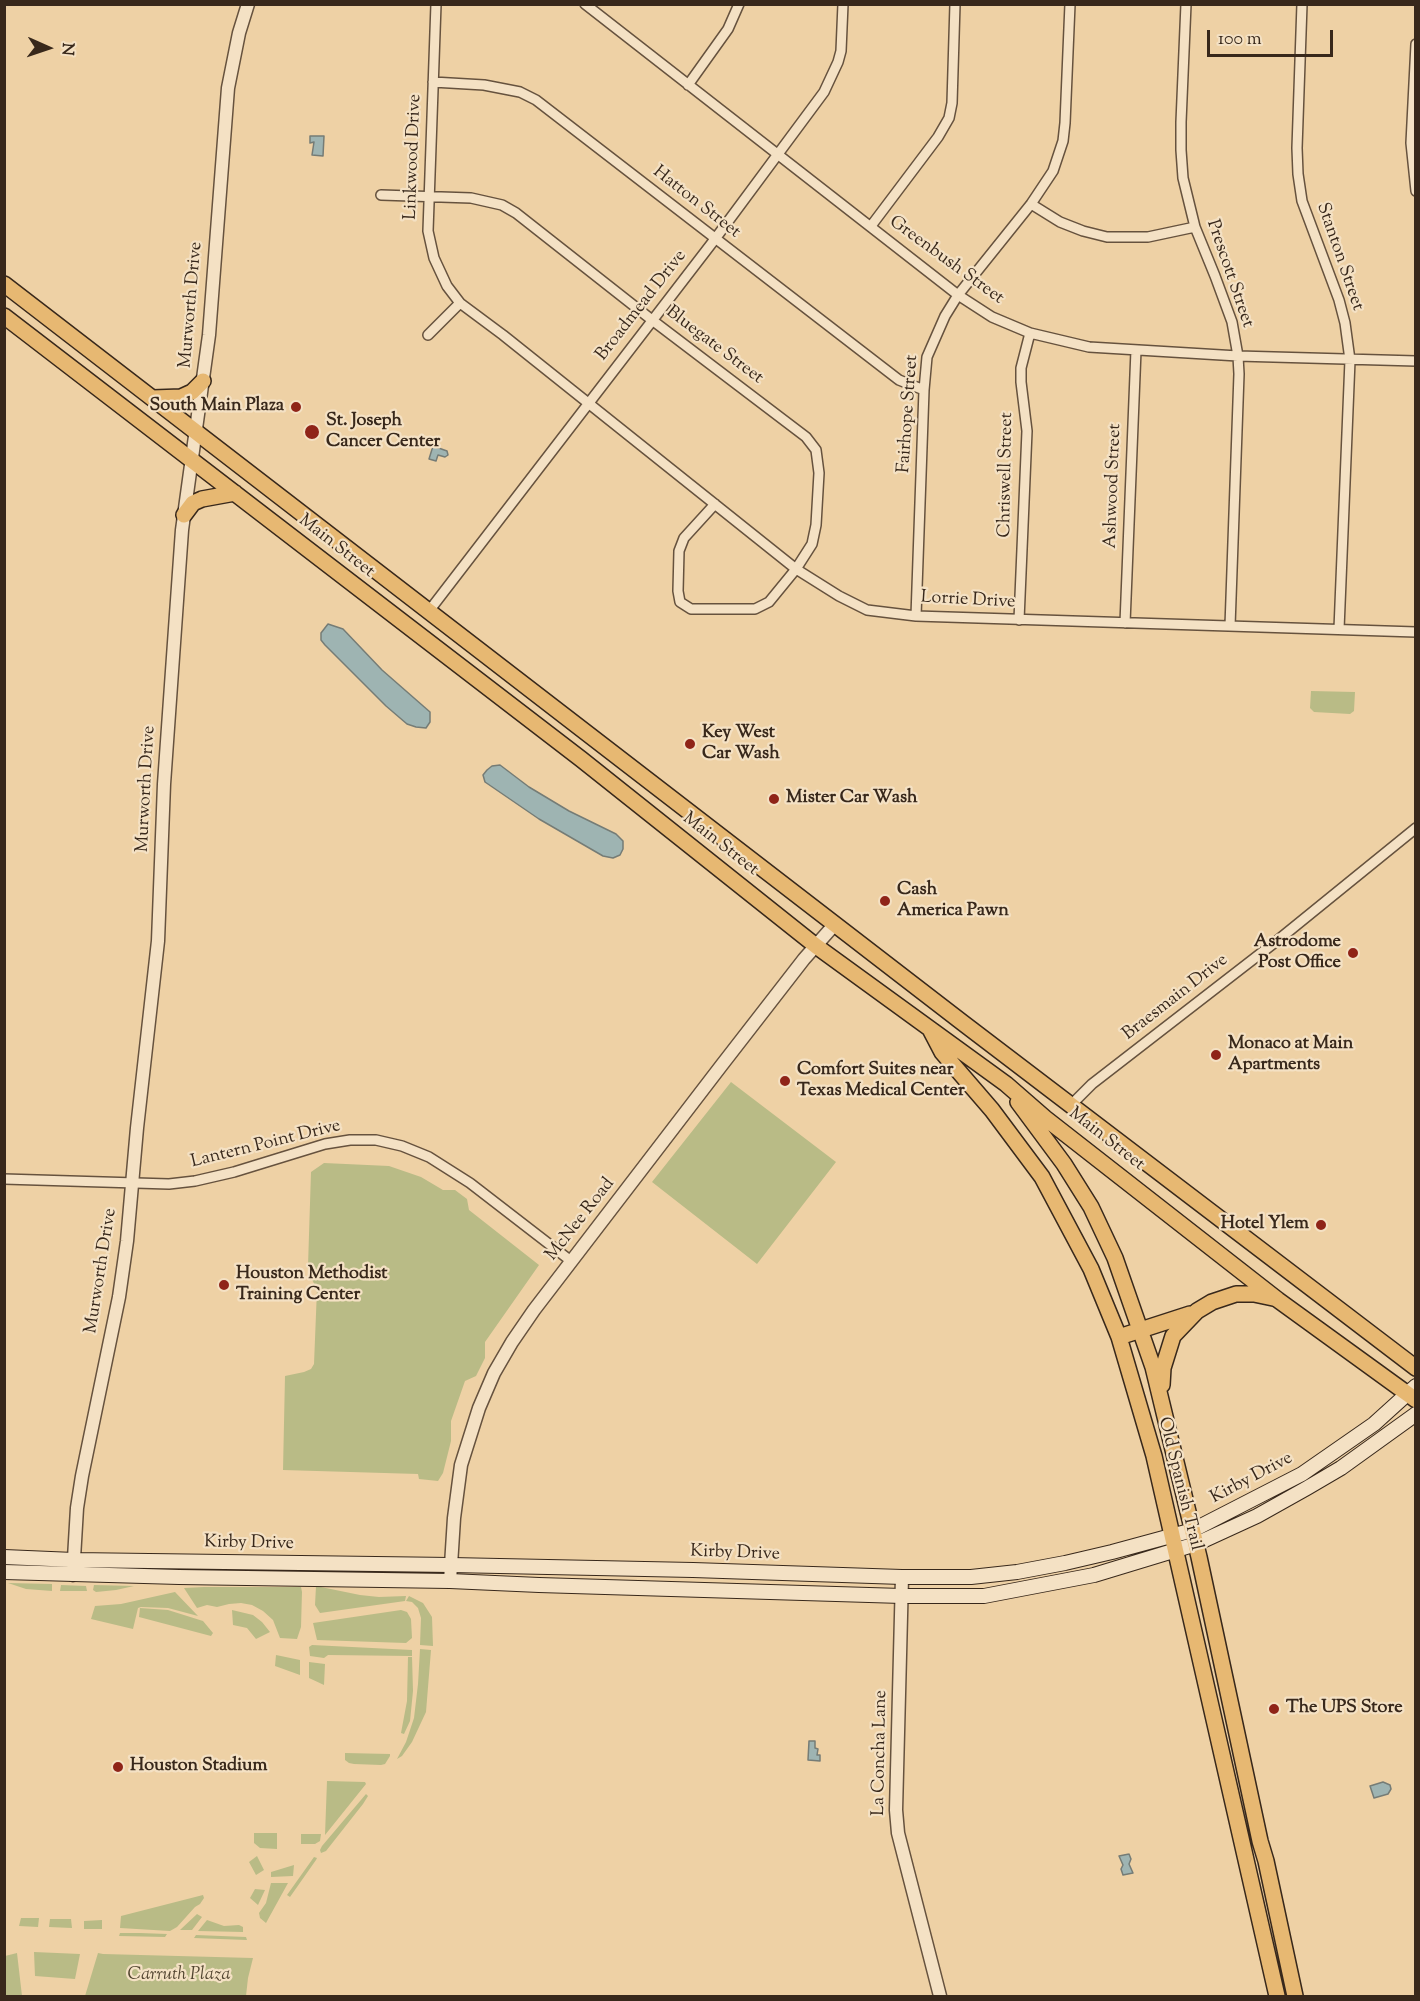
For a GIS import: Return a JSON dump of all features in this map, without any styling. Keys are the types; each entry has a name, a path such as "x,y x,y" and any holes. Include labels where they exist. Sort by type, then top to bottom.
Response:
{"main road":[{"name":"Main Street","path":"4,284 1070,1106 1416,1368"},
{"name":"Main Street","path":"4,316 581,759 816,946 1006,1084 1056,1126 1278,1299 1413,1394"},
{"path":"153,398 181,397 192,392 203,381"},
{"path":"184,515 193,503 202,499 235,493"},
{"path":"412,630 429,611"},
{"path":"497,695 512,675"},
{"path":"581,759 596,741"},
{"name":"Old Spanish Trail","path":"963,1023 1064,1164 1091,1207 1115,1258 1153,1366 1194,1537 1296,1996"},
{"name":"Old Spanish Trail","path":"930,1029 942,1053 992,1110 1042,1177 1091,1269 1119,1337 1154,1456 1277,1996"},
{"path":"1056,1126 1070,1106"},
{"path":"1042,1177 1064,1164"},
{"path":"1119,1337 1197,1311 1212,1302 1236,1294 1254,1294 1278,1299"},
{"path":"1161,1403 1163,1368 1173,1336 1197,1311"},
{"name":"Kirby Drive","path":"1194,1537 1312,1467 1413,1394"},
{"name":"Kirby Drive","path":"4,1572 450,1581 902,1596 984,1596 1095,1575 1174,1544 1257,1516 1320,1480 1416,1414"},
{"path":"1312,1467 1320,1480"},
{"name":"Kirby Drive","path":"4,1557 971,1577 1017,1572 1112,1552 1174,1544"},
{"path":"263,1578 264,1563"},
{"path":"768,1574 768,1591"},
{"path":"1198,1649 1218,1645"},
{"path":"1224,1760 1241,1755"},
{"path":"1243,1846 1260,1841"},
{"path":"1258,1910 1276,1905"}],"street":[{"name":"Murworth Drive","path":"73,1575 82,1476 119,1297 127,1240 158,940 164,784 184,515 209,335 228,88 238,33 248,4"},
{"name":"Linkwood Drive","path":"436,4 428,196 428,231 434,258 447,286 460,303 588,403"},
{"name":"Greenbush Street","path":"585,4 958,295 992,317 1030,333 1089,347 1238,356 1416,362"},
{"path":"597,14 604,4"},
{"path":"687,85 728,29 739,4"},
{"name":"Broadmead Drive","path":"429,611 715,239 824,92 838,62 843,4"},
{"path":"871,226 938,137 949,118 952,103 955,4"},
{"name":"Fairhope Street","path":"916,616 927,357 945,316 958,295 1031,204 1053,171 1063,141 1070,4"},
{"name":"Prescott Street","path":"1186,4 1180,150 1184,178 1195,226 1232,322 1238,356 1230,626"},
{"name":"Stanton Street","path":"1302,4 1296,148 1298,174 1302,201 1339,300 1350,360 1339,629"},
{"path":"1416,44 1411,143 1416,191"},
{"name":"Hatton Street","path":"433,82 492,86 520,92 536,100 899,380 924,390"},
{"name":"Bluegate Street","path":"381,195 471,198 502,205 516,213 806,437 816,450 819,473 816,525 812,544 796,569"},
{"path":"1031,204 1060,222 1107,237 1148,237 1195,226"},
{"path":"428,335 460,303"},
{"name":"Chriswell Street","path":"1019,620 1027,431 1020,382 1021,368 1030,333"},
{"name":"Ashwood Street","path":"1125,622 1136,350"},
{"name":"Lorrie Drive","path":"588,403 796,569 853,604 867,610 916,616 1416,632"},
{"path":"715,504 684,538 679,551 680,602 691,609 756,609 769,602 796,569"},
{"name":"Braesmain Drive","path":"1070,1106 1092,1084 1278,940 1416,828"},
{"name":"McNee Road","path":"450,1581 454,1518 461,1465 479,1408 494,1373 512,1342 571,1261 835,924"},
{"name":"Lantern Point Drive","path":"4,1179 169,1184 234,1172 325,1144 350,1140 376,1140 402,1146 429,1157 470,1183 571,1261"},
{"name":"La Concha Lane","path":"902,1577 896,1810 898,1833 940,1996"}],"green space":[{"path":"1311,691 1355,692 1354,711 1350,714 1314,712 1310,708"},
{"path":"731,1082 836,1162 757,1264 652,1182"},
{"path":"324,1163 389,1166 421,1177 443,1190 455,1190 467,1199 469,1210 539,1265 485,1342 485,1358 476,1376 465,1381 451,1421 451,1441 443,1473 438,1481 419,1479 418,1474 283,1470 285,1376 304,1372 311,1369 314,1364 317,1289 309,1274 308,1266 311,1172"},
{"path":"8,1583 52,1584 52,1591 26,1589"},
{"path":"61,1585 86,1586 87,1591 60,1591"},
{"path":"94,1585 134,1586 96,1592 93,1590"},
{"path":"316,1586 360,1595 406,1596 405,1601 320,1613 315,1605"},
{"path":"301,1587 301,1627 297,1639 280,1638 273,1620 252,1605 241,1603 217,1607 207,1605 197,1608 184,1588"},
{"path":"175,1592 198,1616 168,1608 141,1607 138,1608 133,1629 91,1619 95,1606 121,1604"},
{"path":"409,1596 423,1603 432,1617 433,1646 420,1645 421,1618 418,1608 412,1602 406,1601"},
{"path":"140,1608 168,1610 203,1621 213,1633 211,1636 139,1617"},
{"path":"232,1610 253,1615 270,1632 256,1639 247,1628 233,1625"},
{"path":"401,1610 407,1612 411,1619 412,1638 406,1643 317,1640 313,1623"},
{"path":"312,1645 412,1650 412,1656 328,1655 324,1658 310,1656 309,1647"},
{"path":"420,1649 431,1650 426,1712 412,1742 397,1759 406,1742 414,1718"},
{"path":"276,1655 300,1660 300,1675 275,1666"},
{"path":"408,1657 412,1657 413,1691 410,1721 404,1734 401,1733 407,1701"},
{"path":"309,1662 325,1664 324,1685 309,1678"},
{"path":"345,1753 390,1754 390,1756 385,1764 381,1765 354,1764 345,1760"},
{"path":"327,1781 365,1782 366,1784 325,1835"},
{"path":"366,1794 368,1796 363,1804 326,1851 321,1853 322,1846"},
{"path":"254,1833 277,1833 277,1849 260,1848 254,1843"},
{"path":"301,1834 321,1834 320,1841 315,1844 301,1844"},
{"path":"257,1856 264,1870 256,1875 249,1862"},
{"path":"314,1857 317,1858 316,1860 290,1897 287,1895"},
{"path":"294,1865 293,1876 271,1877 271,1872"},
{"path":"271,1883 288,1883 266,1923 260,1918 259,1913 266,1903"},
{"path":"255,1889 265,1890 258,1905 250,1898"},
{"path":"203,1895 204,1898 200,1904 170,1931 120,1928 121,1916"},
{"path":"197,1914 202,1917 192,1930 180,1930"},
{"path":"21,1918 39,1918 38,1927 19,1926"},
{"path":"50,1919 71,1919 72,1928 49,1927"},
{"path":"102,1920 102,1929 84,1929 84,1921"},
{"path":"207,1920 224,1926 239,1925 243,1927 243,1932 198,1931"},
{"path":"120,1933 167,1934 165,1937 119,1936"},
{"path":"196,1935 246,1937 247,1940 194,1938"},
{"path":"34,1952 80,1954 75,1979 35,1976"},
{"path":"17,1953 22,1996 5,1996 5,1956"},
{"name":"Carruth Plaza","path":"98,1953 253,1958 246,1996 85,1996"}],"water":[{"path":"310,136 324,136 323,156 312,155 314,142 310,143"},
{"path":"433,446 447,451 448,455 445,457 438,455 436,461 429,459"},
{"path":"328,624 343,629 382,670 430,712 430,722 426,728 407,724 325,645 321,640 321,633"},
{"path":"500,765 529,787 569,811 616,834 623,841 620,855 613,858 603,856 539,819 485,782 483,775 487,770 492,766"},
{"path":"809,1741 815,1741 820,1761 808,1760"},
{"path":"1383,1782 1390,1785 1391,1789 1388,1794 1374,1798 1370,1786"},
{"path":"1129,1854 1131,1859 1129,1864 1133,1873 1123,1875 1121,1869 1123,1865 1119,1856"}],"place":[{"name":"South Main Plaza","path":"296,407"},
{"name":"St. Joseph Cancer Center","path":"312,432"},
{"name":"Key West Car Wash","path":"690,744"},
{"name":"Mister Car Wash","path":"774,799"},
{"name":"Cash America Pawn","path":"885,901"},
{"name":"Astrodome Post Office","path":"1353,953"},
{"name":"Monaco at Main Apartments","path":"1216,1055"},
{"name":"Comfort Suites near Texas Medical Center","path":"785,1081"},
{"name":"Hotel Ylem","path":"1321,1225"},
{"name":"Houston Methodist Training Center","path":"224,1285"},
{"name":"The UPS Store","path":"1274,1709"},
{"name":"Houston Stadium","path":"118,1767"}]}
